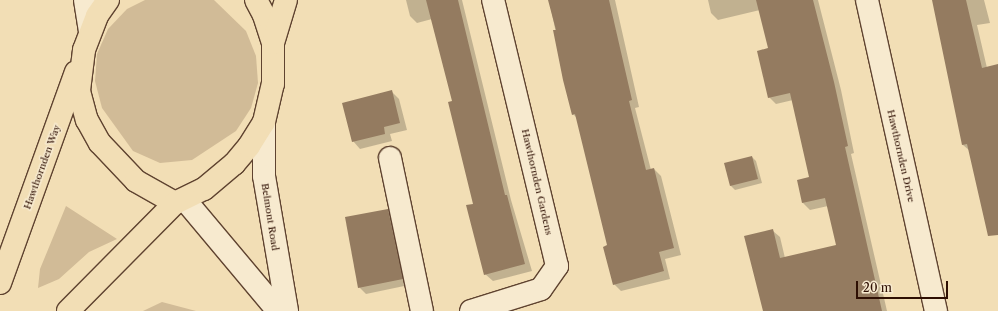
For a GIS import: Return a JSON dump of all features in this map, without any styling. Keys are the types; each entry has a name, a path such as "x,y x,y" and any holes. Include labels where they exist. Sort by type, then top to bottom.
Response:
{"highway":[{"path":"108,0 87,41 79,92 87,120 100,143 136,181 180,202"},
{"path":"256,0 273,43"},
{"path":"68,311 180,202 204,189 234,164 249,146 264,122 273,84 273,43 286,0"},
{"name":"Hawthornden Way","path":"0,283 87,41"}],"street":[{"path":"85,0 87,41"},
{"name":"Hawthornden Gardens","path":"471,311 541,289 557,266 493,0"},
{"name":"Hawthornden Drive","path":"867,0 936,311"},
{"name":"Belmont Road","path":"264,122 264,176 280,284 287,311"},
{"path":"390,158 422,311"},
{"path":"180,202 278,311"}],"shaded area":[{"path":"145,0 214,0 246,31 256,56 258,83 251,108 236,131 192,160 160,163 133,151 102,108 95,81 97,54 108,29 127,9"},
{"path":"66,206 117,239 89,252 59,279 38,288 40,269"},
{"path":"162,302 196,311 143,311"}],"building":[{"path":"426,0 458,0 505,195 507,195 525,264 484,275 466,205 473,204 448,102 452,101"},
{"path":"548,0 609,0 632,100 629,101 646,170 654,168 674,248 659,252 664,271 613,285 603,247 607,245 575,114 572,115 563,80 553,30 556,30"},
{"path":"756,0 813,0 834,82 848,146 845,147 882,311 763,311 744,236 773,229 780,258 836,245 825,198 802,203 797,180 809,177 790,93 768,98 757,51 768,48"},
{"path":"932,0 966,0 982,68 998,64 998,235 988,236 967,144 962,145"},
{"path":"392,90 400,123 384,127 385,134 352,142 342,103"},
{"path":"752,156 758,179 730,186 724,163"},
{"path":"388,209 403,279 358,288 345,217"}]}
